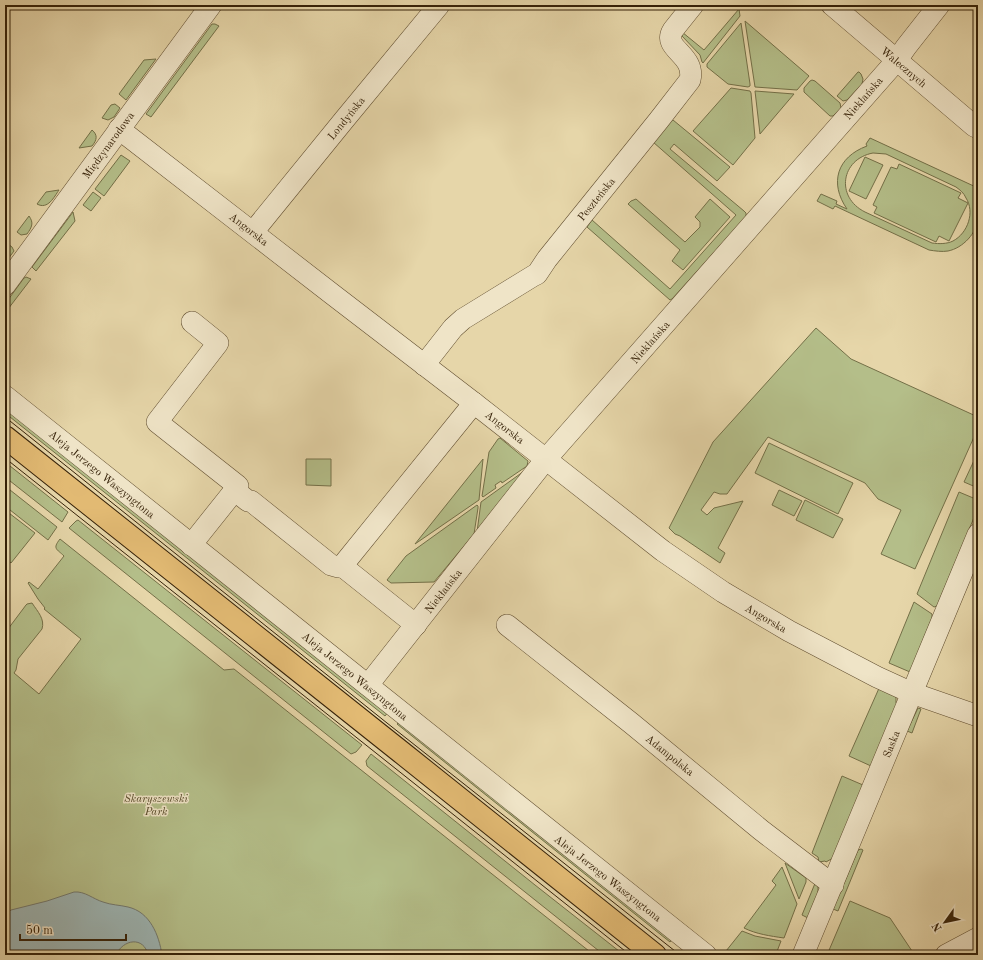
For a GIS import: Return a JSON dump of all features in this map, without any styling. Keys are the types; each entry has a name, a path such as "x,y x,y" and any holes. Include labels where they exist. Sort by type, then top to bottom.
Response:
{"main road":[{"path":"5,437 655,955"}],"street":[{"name":"Międzynarodowa","path":"5,285 211,5"},
{"name":"Londyńska","path":"253,232 440,5"},
{"name":"Peszteńska","path":"424,364 453,328 463,319 537,274 547,259 690,80 692,74 688,62 685,57 674,47 670,38 673,30 693,5"},
{"name":"Walecznych","path":"832,5 978,128"},
{"name":"Niekłańska","path":"368,685 546,459 897,60 939,5"},
{"name":"Angorska","path":"119,129 424,364 661,550 723,592 789,631 877,677 912,693 978,716"},
{"path":"191,545 238,486 157,422 218,344 192,322"},
{"name":"Aleja Jerzego Waszyngtona","path":"5,396 706,955"},
{"path":"342,566 474,403"},
{"path":"234,490 248,501 251,501 331,565 338,567 342,566 416,625"},
{"name":"Saska","path":"803,955 978,534"},
{"name":"Adampolska","path":"507,625 761,830 833,885"},
{"path":"946,955 978,938"}],"green space":[{"path":"739,9 740,16 703,63 700,55 682,36 682,32 704,50"},
{"path":"745,21 809,76 797,90 755,87"},
{"path":"741,23 750,84 748,87 728,84 707,67 707,64"},
{"path":"212,24 219,26 151,117 146,114"},
{"path":"156,59 126,100 119,94 144,60"},
{"path":"858,72 861,74 863,79 862,84 847,100 843,101 837,96"},
{"path":"812,80 840,103 841,108 833,116 830,116 804,92 804,88"},
{"path":"731,88 750,91 751,93 755,138 733,165 693,131"},
{"path":"755,91 794,94 760,134"},
{"path":"115,104 120,108 114,117 108,120 102,118 111,105"},
{"path":"671,120 673,120 730,167 717,181 674,144 670,149 744,211 746,216 670,300 587,227 592,220 670,289 736,215 653,142"},
{"path":"92,130 96,136 94,144 92,146 79,148"},
{"path":"870,138 978,188 978,197 974,196 978,209 977,224 968,239 959,247 948,251 929,250 835,206 833,209 817,201 821,194 837,201 836,204 847,209 838,190 839,172 849,157 867,146 866,144","holes":["873,153 886,154 956,187 963,193 969,204 970,210 970,216 963,233 948,243 932,243 865,212 855,205 849,197 846,188 848,170 862,157"]},
{"path":"121,155 130,161 104,196 95,189"},
{"path":"865,157 883,165 866,199 849,191"},
{"path":"899,164 961,193 958,198 968,203 949,241 939,236 936,242 874,213 877,207 873,205 891,167 897,169"},
{"path":"59,190 53,199 47,204 37,204 46,192"},
{"path":"93,192 101,198 91,211 83,205"},
{"path":"636,199 685,242 700,227 700,222 695,217 710,199 730,217 683,270 672,261 680,250 628,204"},
{"path":"73,212 75,221 36,271 32,267"},
{"path":"29,216 32,221 31,227 27,234 21,235 17,232"},
{"path":"8,244 14,251 5,263 5,248"},
{"path":"26,277 31,279 5,313 5,304"},
{"path":"816,328 851,359 978,417 978,428 915,569 881,554 901,510 878,499 865,483 768,437 727,494 714,492 701,510 707,515 714,508 743,501 718,548 725,553 720,563 675,534 669,528 713,442"},
{"path":"5,404 389,711 385,716 5,413"},
{"path":"500,438 528,461 527,466 502,483 501,481 495,485 496,488 483,497 489,452"},
{"path":"769,443 853,483 838,514 755,473"},
{"path":"978,452 978,488 964,482"},
{"path":"306,459 331,459 331,486 306,485"},
{"path":"483,459 479,500 415,544"},
{"path":"5,462 68,512 62,522 5,477"},
{"path":"527,469 477,532 481,502"},
{"path":"5,486 57,527 48,540 5,506"},
{"path":"779,490 802,501 794,516 772,505"},
{"path":"959,492 978,500 978,508 937,606 934,607 917,594"},
{"path":"805,500 843,519 833,538 796,520"},
{"path":"477,505 478,508 474,534 434,582 391,583 387,580 406,556"},
{"path":"5,510 35,533 11,563 5,558"},
{"path":"78,520 362,745 356,752 351,754 69,528"},
{"name":"Skaryszewski Park","path":"60,539 224,670 234,669 594,955 5,955 5,633 26,605 32,603 42,619 42,629 18,659 14,673 39,694 81,639 44,609 45,608 28,583 29,582 38,589 64,556 56,549 56,545"},
{"path":"914,602 932,614 932,618 910,672 889,663"},
{"path":"880,686 896,697 897,704 871,766 849,756"},
{"path":"918,708 921,709 912,733 907,731"},
{"path":"401,720 674,937 670,942 397,724"},
{"path":"371,754 624,955 604,955 367,766 366,761"},
{"path":"842,776 863,785 833,858 826,862 819,862 818,857 812,853"},
{"path":"858,850 863,850 838,911 833,909"},
{"path":"785,863 806,878 806,882 799,899"},
{"path":"782,867 797,904 784,938 768,936 744,928 776,885 772,881"},
{"path":"816,881 818,894 808,918 802,915"},
{"path":"850,901 890,918 914,954 827,955"},
{"path":"742,931 755,936 781,941 776,954 732,955 726,951"}],"water":[{"path":"74,892 85,894 106,903 128,907 142,914 148,919 156,932 162,955 148,955 146,949 142,945 138,942 133,942 123,946 116,955 5,955 5,916 11,910 47,901"}],"tram line":[{"path":"5,417 680,955"},
{"path":"5,458 630,955"}]}
